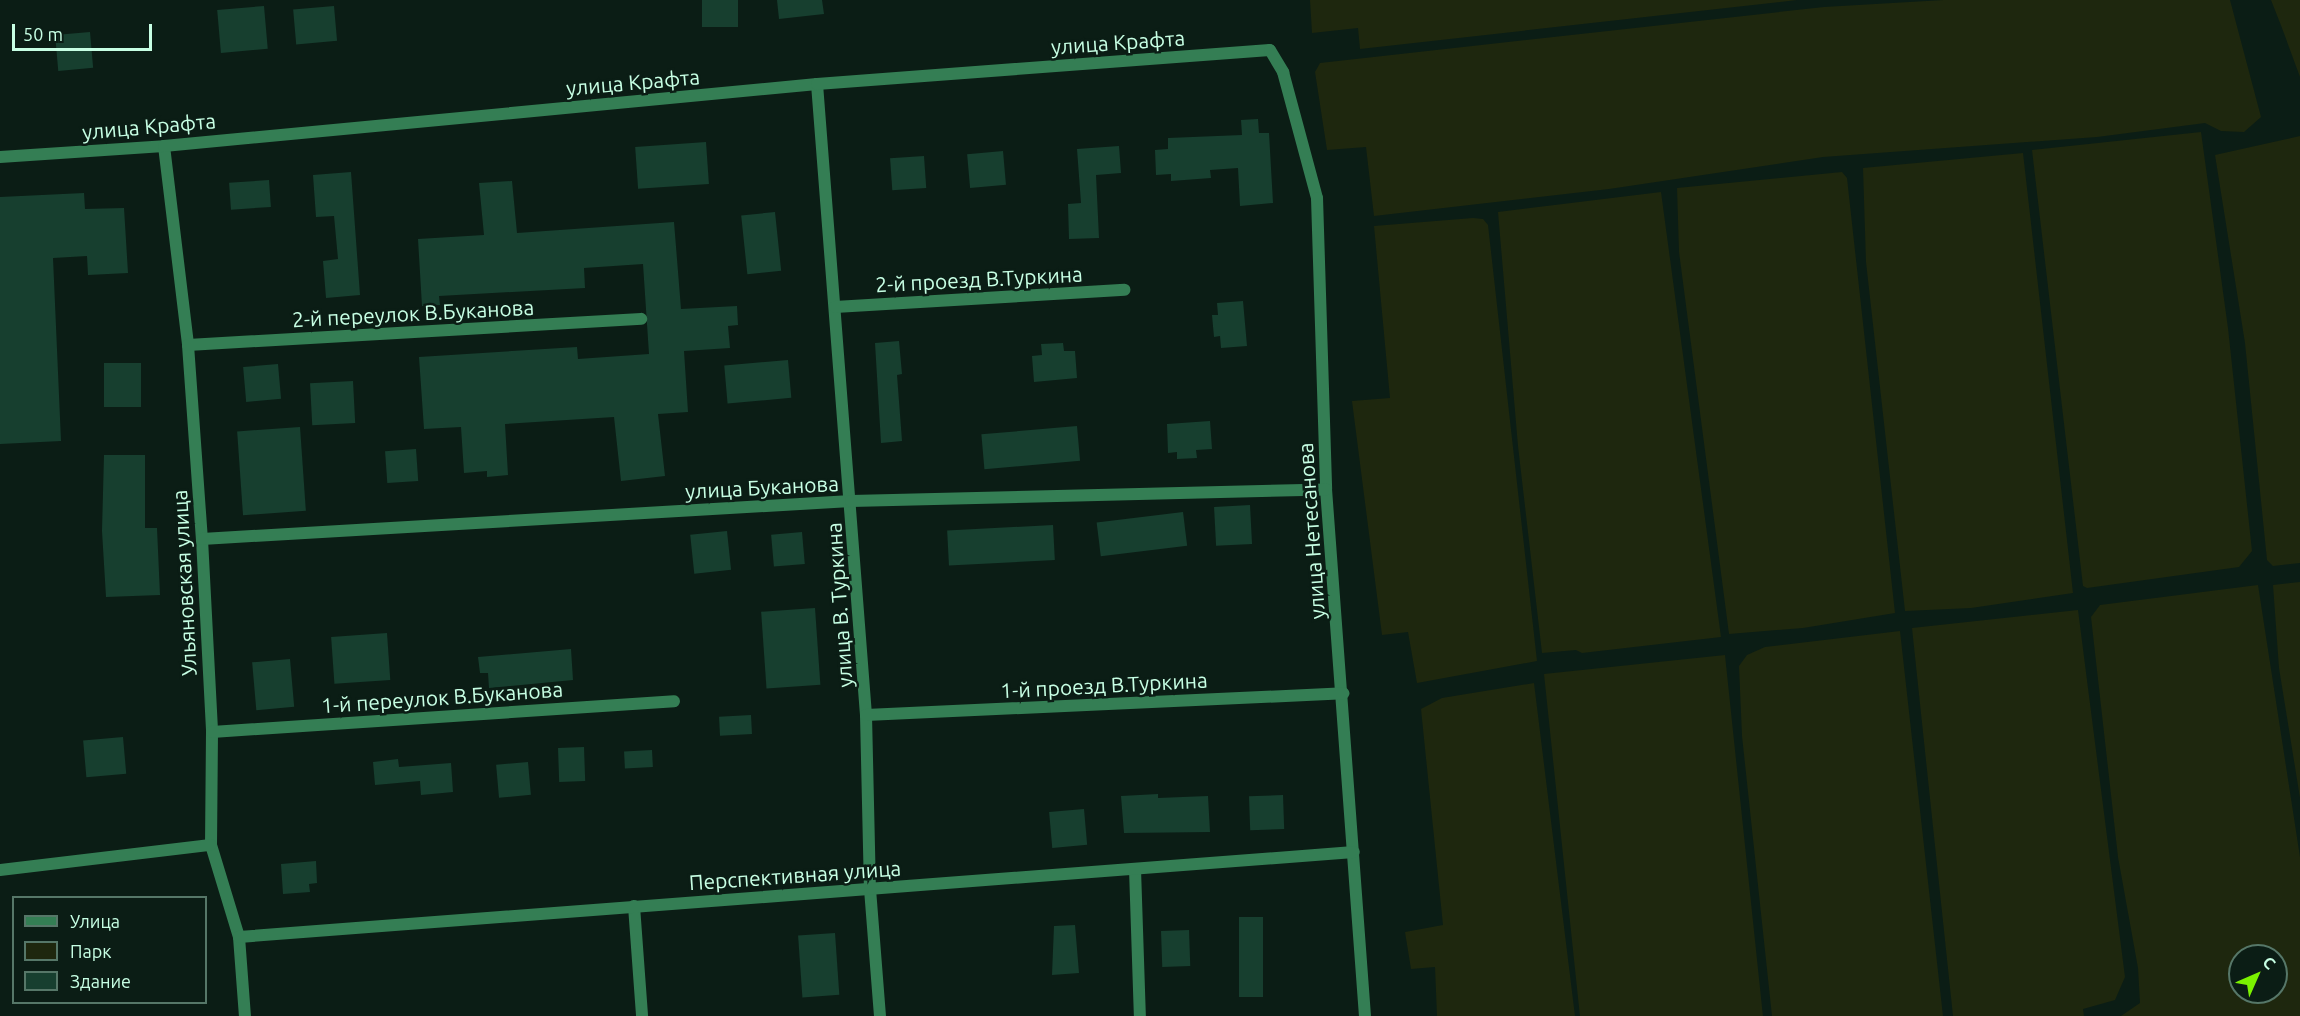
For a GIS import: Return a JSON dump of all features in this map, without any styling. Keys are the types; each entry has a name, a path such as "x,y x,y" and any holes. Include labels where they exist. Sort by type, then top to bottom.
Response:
{"street":[{"name":"улица Крафта","path":"0,157 164,146 817,84 1270,50"},
{"name":"улица Нетесанова","path":"1270,50 1283,72 1317,198 1326,489 1343,693 1365,1016"},
{"name":"улица В. Туркина","path":"817,84 866,715 870,888 880,1016"},
{"name":"Ульяновская улица","path":"164,146 188,345 202,539 212,732 211,845 239,937 244,1016"},
{"name":"2-й проезд В.Туркина","path":"835,307 1125,290"},
{"name":"2-й переулок В.Буканова","path":"188,345 641,319"},
{"name":"улица Буканова","path":"202,539 851,501 1326,489"},
{"name":"1-й проезд В.Туркина","path":"866,715 1343,693"},
{"name":"1-й переулок В.Буканова","path":"212,732 674,701"},
{"path":"0,870 211,845"},
{"name":"Перспективная улица","path":"239,937 1354,852"},
{"path":"1135,869 1140,1016"},
{"path":"634,906 642,1016"}],"green space":[{"path":"1310,0 1797,0 1360,49 1358,28 1312,33"},
{"path":"1944,0 2230,0 2261,117 2244,132 2221,131 2205,123 2097,137 1823,157 1609,189 1374,216 1366,147 1327,150 1315,72 1320,63 1824,7"},
{"path":"2271,0 2300,0 2300,77 2282,28"},
{"path":"2201,132 2228,328 2252,551 2239,567 2087,588 2083,586 2032,150"},
{"path":"2300,136 2300,563 2273,566 2267,560 2245,343 2215,155"},
{"path":"2023,153 2073,593 1971,608 1905,611 1866,262 1863,168"},
{"path":"1842,172 1847,178 1895,613 1803,628 1729,634 1679,252 1677,188"},
{"path":"1661,192 1721,637 1582,653 1576,650 1542,653 1518,446 1498,212"},
{"path":"1483,219 1488,225 1537,661 1417,683 1408,632 1382,635 1352,401 1390,398 1374,226"},
{"path":"2300,582 2300,798 2279,668 2273,585"},
{"path":"2258,585 2300,857 2300,1016 2121,1016 2140,1003 2138,968 2118,857 2091,617 2100,605"},
{"path":"2078,610 2125,977 2115,1000 2083,1009 2084,1016 1953,1016 1912,628"},
{"path":"1900,631 1943,1016 1772,1016 1742,736 1739,666 1747,655 1765,647"},
{"path":"1725,655 1763,1016 1580,1016 1544,674"},
{"path":"1534,683 1575,1016 1437,1016 1435,967 1411,969 1405,932 1443,925 1421,709 1442,698"}],"building":[{"path":"702,0 738,0 738,27 702,27"},
{"path":"777,0 822,0 824,14 779,19"},
{"path":"264,6 268,49 221,53 217,10"},
{"path":"334,6 337,41 296,44 293,10"},
{"path":"90,32 93,68 58,71 55,35"},
{"path":"1258,119 1259,133 1269,133 1273,203 1240,206 1238,168 1210,170 1211,178 1171,181 1171,174 1156,175 1155,150 1168,149 1168,138 1242,135 1241,120"},
{"path":"706,142 709,184 638,189 635,147"},
{"path":"1119,146 1121,173 1096,175 1099,238 1069,239 1068,204 1081,203 1077,149"},
{"path":"1003,151 1006,185 970,188 967,154"},
{"path":"924,156 926,188 892,190 890,158"},
{"path":"351,172 360,295 326,298 323,261 338,259 334,216 316,217 313,175"},
{"path":"269,180 271,207 231,210 229,183"},
{"path":"512,181 517,233 674,222 681,309 737,306 738,325 728,326 730,348 684,351 688,412 658,414 665,476 621,481 614,417 505,424 508,475 487,477 487,471 464,473 461,427 424,429 419,357 577,347 578,359 649,354 643,264 584,268 585,288 439,296 440,305 422,306 418,239 484,235 479,183"},
{"path":"84,193 85,209 124,208 128,273 88,275 87,256 53,258 61,441 0,444 0,197"},
{"path":"775,212 781,271 747,274 741,216"},
{"path":"1243,301 1247,346 1221,348 1220,336 1214,337 1212,315 1218,315 1217,303"},
{"path":"899,341 902,374 897,375 902,441 881,443 875,343"},
{"path":"1063,343 1064,351 1075,351 1077,378 1034,382 1032,356 1042,355 1041,344"},
{"path":"788,360 791,398 728,403 724,366"},
{"path":"104,363 141,363 141,407 104,407"},
{"path":"278,364 281,399 246,402 243,367"},
{"path":"353,381 355,423 312,425 310,383"},
{"path":"1210,421 1212,449 1196,450 1197,458 1177,459 1177,452 1168,453 1167,424"},
{"path":"1077,426 1080,461 984,469 981,434"},
{"path":"300,427 306,511 243,515 237,431"},
{"path":"416,449 418,481 387,483 385,451"},
{"path":"104,455 145,455 145,528 157,528 160,595 106,597 102,531"},
{"path":"1250,505 1252,544 1216,546 1214,507"},
{"path":"1183,512 1187,546 1101,556 1097,523"},
{"path":"1053,525 1055,560 949,565 947,531"},
{"path":"727,531 731,570 694,574 690,535"},
{"path":"802,532 805,564 774,567 771,535"},
{"path":"815,608 820,685 767,689 761,612"},
{"path":"387,633 390,680 334,684 331,637"},
{"path":"571,649 573,680 489,688 488,673 480,673 478,657"},
{"path":"290,659 294,707 256,710 252,662"},
{"path":"751,715 752,734 720,736 719,717"},
{"path":"123,737 126,774 86,777 83,740"},
{"path":"584,747 585,781 559,782 558,748"},
{"path":"652,750 653,767 625,768 624,751"},
{"path":"398,759 399,767 451,763 453,792 421,795 420,781 375,785 373,762"},
{"path":"528,762 531,795 499,798 496,765"},
{"path":"1158,794 1158,798 1208,796 1210,832 1124,833 1121,796"},
{"path":"1283,795 1284,829 1250,830 1249,796"},
{"path":"1084,809 1087,845 1052,848 1049,812"},
{"path":"316,861 317,883 309,884 310,892 283,894 281,864"},
{"path":"1239,917 1263,917 1263,997 1239,997"},
{"path":"1075,925 1079,973 1052,975 1054,926"},
{"path":"1189,930 1190,966 1162,967 1161,931"},
{"path":"835,933 839,995 802,997 798,936"}]}
